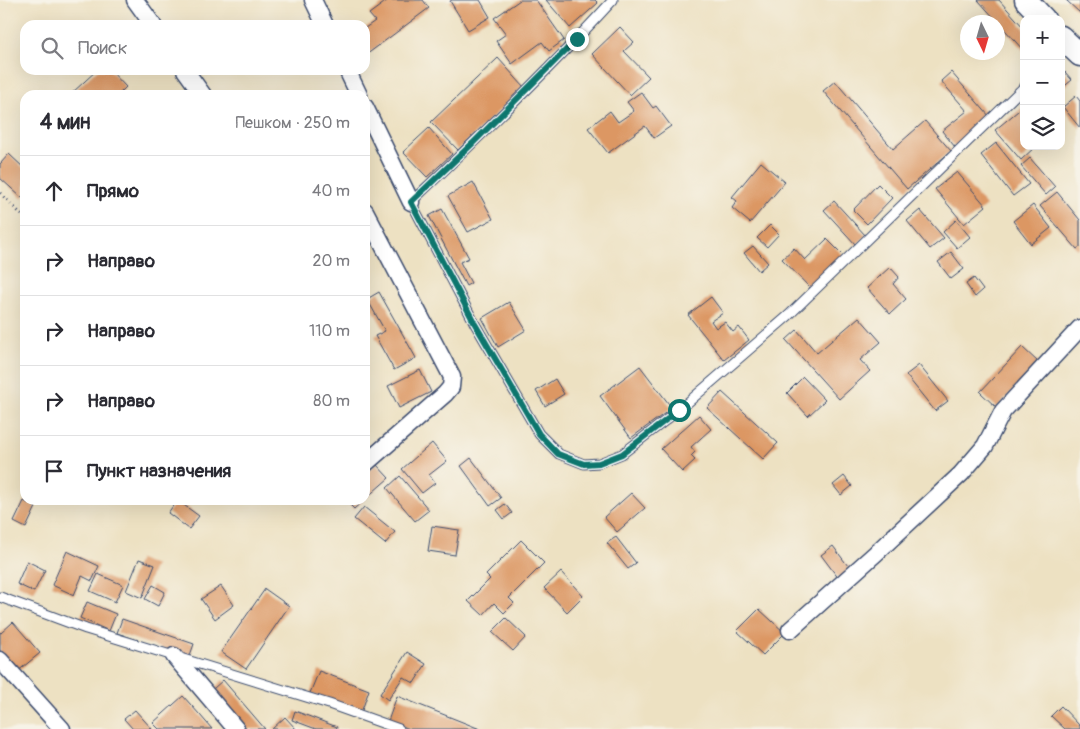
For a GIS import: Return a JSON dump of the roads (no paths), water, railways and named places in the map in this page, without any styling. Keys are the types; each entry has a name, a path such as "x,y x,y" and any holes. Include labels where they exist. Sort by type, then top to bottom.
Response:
{"street":[{"path":"135,0 149,20"},
{"path":"313,0 323,20"},
{"path":"1026,0 1040,15"},
{"path":"189,75 199,90"},
{"path":"349,75 357,90"},
{"path":"370,117 411,202"},
{"path":"370,221 452,377 451,387 445,394 370,460"},
{"path":"790,630 961,474 985,446 1003,411 1080,328"},
{"path":"174,656 236,729"},
{"path":"0,660 62,729"}],"lane":[{"path":"613,0 570,46 411,202 475,324 539,434 558,454 584,464 599,463 622,454 679,410 788,316 1020,91"},
{"path":"0,597 86,629 329,704 398,729"}]}
